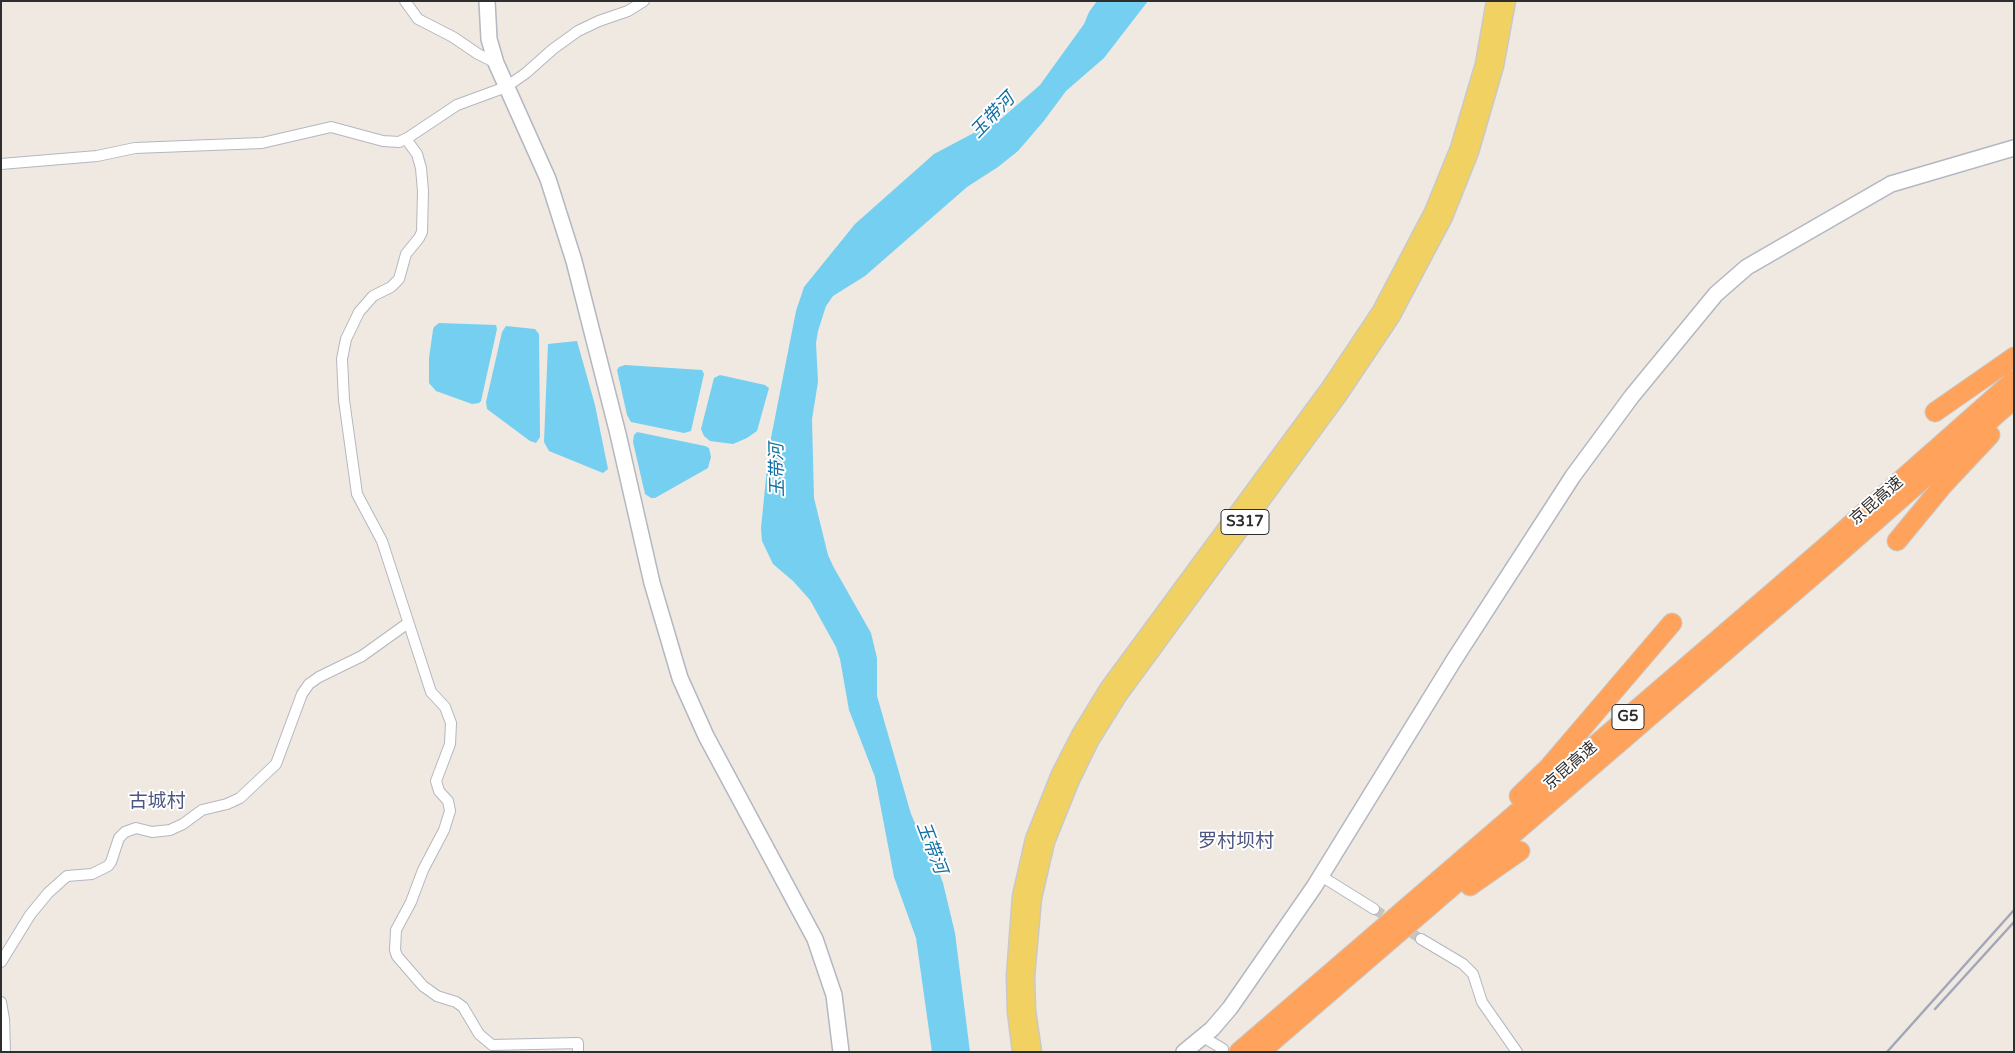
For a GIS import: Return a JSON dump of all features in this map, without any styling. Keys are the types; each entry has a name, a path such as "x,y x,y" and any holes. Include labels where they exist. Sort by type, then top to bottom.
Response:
{"highway":[{"path":"1935,412 2014,357"},
{"name":"京昆高速","path":"1231,1050 1366,943 1815,556 2014,380"},
{"name":"京昆高速","path":"1260,1052 1831,560 2014,399"},
{"path":"1897,541 1944,484 2014,405"},
{"path":"1366,943 1548,767 1672,624"},
{"path":"1326,996 1520,851"}],"main road":[{"name":"S317","path":"1021,1052 1016,1012 1015,976 1021,896 1034,839 1060,774 1080,735 1108,689 1329,389 1381,311 1433,212 1459,148 1484,64 1495,1"},
{"name":"S317","path":"1032,1052 1026,976 1033,898 1046,842 1070,780 1090,741 1118,696 1338,396 1391,317 1444,217 1470,152 1495,66 1507,1"}],"street":[{"path":"405,1 418,19 453,37 478,54 496,63"},
{"path":"487,1 490,38 496,63 548,179 574,260 618,434 652,583 680,678 710,744 815,939 834,995 841,1052"},
{"path":"1,164 97,156 135,148 262,143 331,127 384,141 399,142 456,105 506,87 578,31 599,21 628,12 644,1"},
{"path":"406,139 418,154 421,168 423,191 422,232 406,254 399,279 373,296 359,312 346,339 342,359 344,400 357,494 382,541 431,692 444,707 451,723 450,744 436,781 439,790 448,801 450,811 444,830 423,870 411,902 396,930 395,950 397,956 429,992 456,1002 463,1007 479,1034 492,1045 578,1043 578,1052"},
{"path":"1184,1052 1203,1037 1230,1008 1321,876 1454,660 1572,476 1632,396 1716,294 1747,267 1884,187 1911,177 2014,148"},
{"path":"1,962 30,915 48,892 67,876 92,874 108,866 118,838 125,832 136,828 152,832 170,830 183,824 202,810 227,804 240,798 276,764 302,694 310,684 319,677 362,656 408,623"},
{"path":"1321,876 1374,909"},
{"path":"1421,939 1463,964 1473,974 1482,1002 1517,1052"},
{"path":"1,1002 4,1020 5,1052"},
{"path":"1203,1037 1231,1050"}],"water":[{"name":"玉带河","path":"1097,1 1148,1 1104,58 1066,91 1018,151 998,167 967,187 865,276 833,296 826,306 816,343 818,382 812,419 814,498 828,555 871,633 877,658 877,696 911,814 921,837 934,859 943,883 955,933 970,1052 932,1052 916,938 894,877 875,777 849,710 840,659 836,647 810,600 793,581 773,564 762,541 761,528 769,448 796,311 804,287 855,224 934,154 1002,118 1040,85 1084,24 1089,12"},
{"path":"439,323 496,325 497,329 479,403 472,404 436,391 429,383 429,358 433,330"},
{"path":"506,326 535,329 539,334 540,437 536,443 530,441 487,409 486,402 502,332"},
{"path":"577,341 595,405 608,469 603,473 549,451 544,442 548,344"},
{"path":"625,365 702,370 704,374 691,431 684,433 631,422 627,415 617,370"},
{"path":"720,375 765,385 769,388 757,431 733,444 710,441 704,436 701,429 714,378"},
{"path":"637,432 709,448 711,457 708,468 655,498 651,498 645,494 633,442 634,435"}],"tunnel":[{"path":"1374,909 1421,939"}],"railway":[{"path":"1887,1052 2014,910"},
{"path":"1935,1009 2014,922"}],"district":[{"name":"古城村","path":"157,802"},
{"name":"罗村坝村","path":"1236,842"}]}
